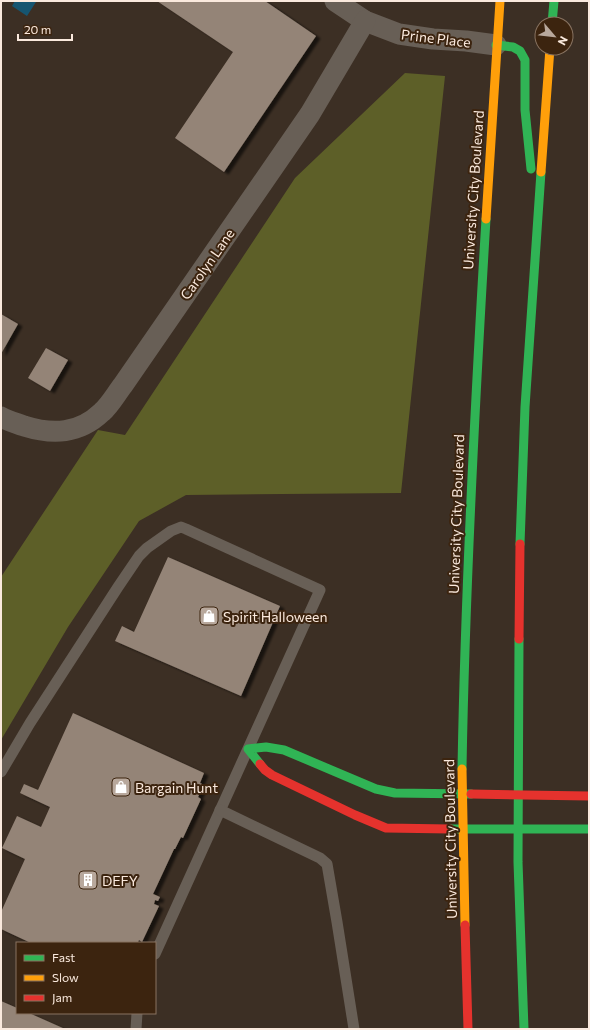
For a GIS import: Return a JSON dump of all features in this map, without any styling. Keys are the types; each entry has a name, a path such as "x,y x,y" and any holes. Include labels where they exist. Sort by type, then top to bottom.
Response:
{"main road":[{"name":"University City Boulevard","path":"468,1029 462,794 464,669 476,380 496,45 500,1"},
{"path":"553,16 554,1"},
{"path":"496,45 513,47 520,51 525,60 525,110 537,224"},
{"path":"524,1029 518,862 520,517 537,224 549,56"},
{"path":"248,749 266,747 284,750 384,791 407,794 589,796"},
{"path":"248,749 265,770 272,775 376,824 394,828 589,829"}],"street":[{"name":"Prine Place","path":"335,1 365,21 399,34 496,45"},
{"name":"Carolyn Lane","path":"1,417 38,430 58,432 78,428 87,424 102,412 123,385 310,114 365,21"}],"lane":[{"path":"1,772 30,723 139,556 171,531 181,527 197,533 320,590 156,952"},
{"path":"220,810 320,858 327,864 354,1029"},
{"path":"136,1029 137,1014"}],"shaded area":[{"path":"405,73 445,76 401,493 186,495 139,521 68,627 1,740 1,577 98,430 125,435 295,178"}],"water":[{"path":"15,1 43,2 36,2 27,16 12,6"}],"building":[{"path":"157,1 265,1 316,36 224,172 175,138 233,52"},
{"path":"1,314 18,324 1,354"},
{"path":"46,348 68,360 50,391 28,378"},
{"name":"Spirit Halloween","path":"168,557 280,606 241,696 115,641 122,626 134,632"},
{"path":"73,713 204,773 200,783 204,785 198,797 201,799 183,838 181,837 174,849 153,894 160,897 158,901 155,900 154,904 159,906 142,942 139,940 138,942 29,942 1,929 1,912 25,859 2,848 17,816 41,827 50,807 20,793 24,784 38,790"},
{"path":"1,1001 16,1008 16,1014 31,1014 65,1029 1,1029"}],"traffic: fast":[{"path":"553,16 554,1"},
{"path":"496,45 513,47 520,51 525,60 525,110 531,169"},
{"path":"520,544 525,407 541,172"},
{"path":"462,769 465,632 471,494 486,219"},
{"path":"519,639 518,862 524,1029"},
{"path":"260,764 248,749 266,747 284,750 376,789 395,793 471,794"},
{"path":"450,829 589,829"}],"traffic: slow":[{"path":"486,219 500,1"},
{"path":"541,172 549,56"},
{"path":"462,769 465,925"}],"traffic: jam":[{"path":"519,639 520,544"},
{"path":"260,764 272,775 355,815 386,828 450,829"},
{"path":"471,794 589,796"},
{"path":"465,925 468,1029"}],"place":[{"name":"Spirit Halloween","path":"209,616"},
{"name":"Bargain Hunt","path":"121,787"},
{"name":"DEFY","path":"88,880"}]}
